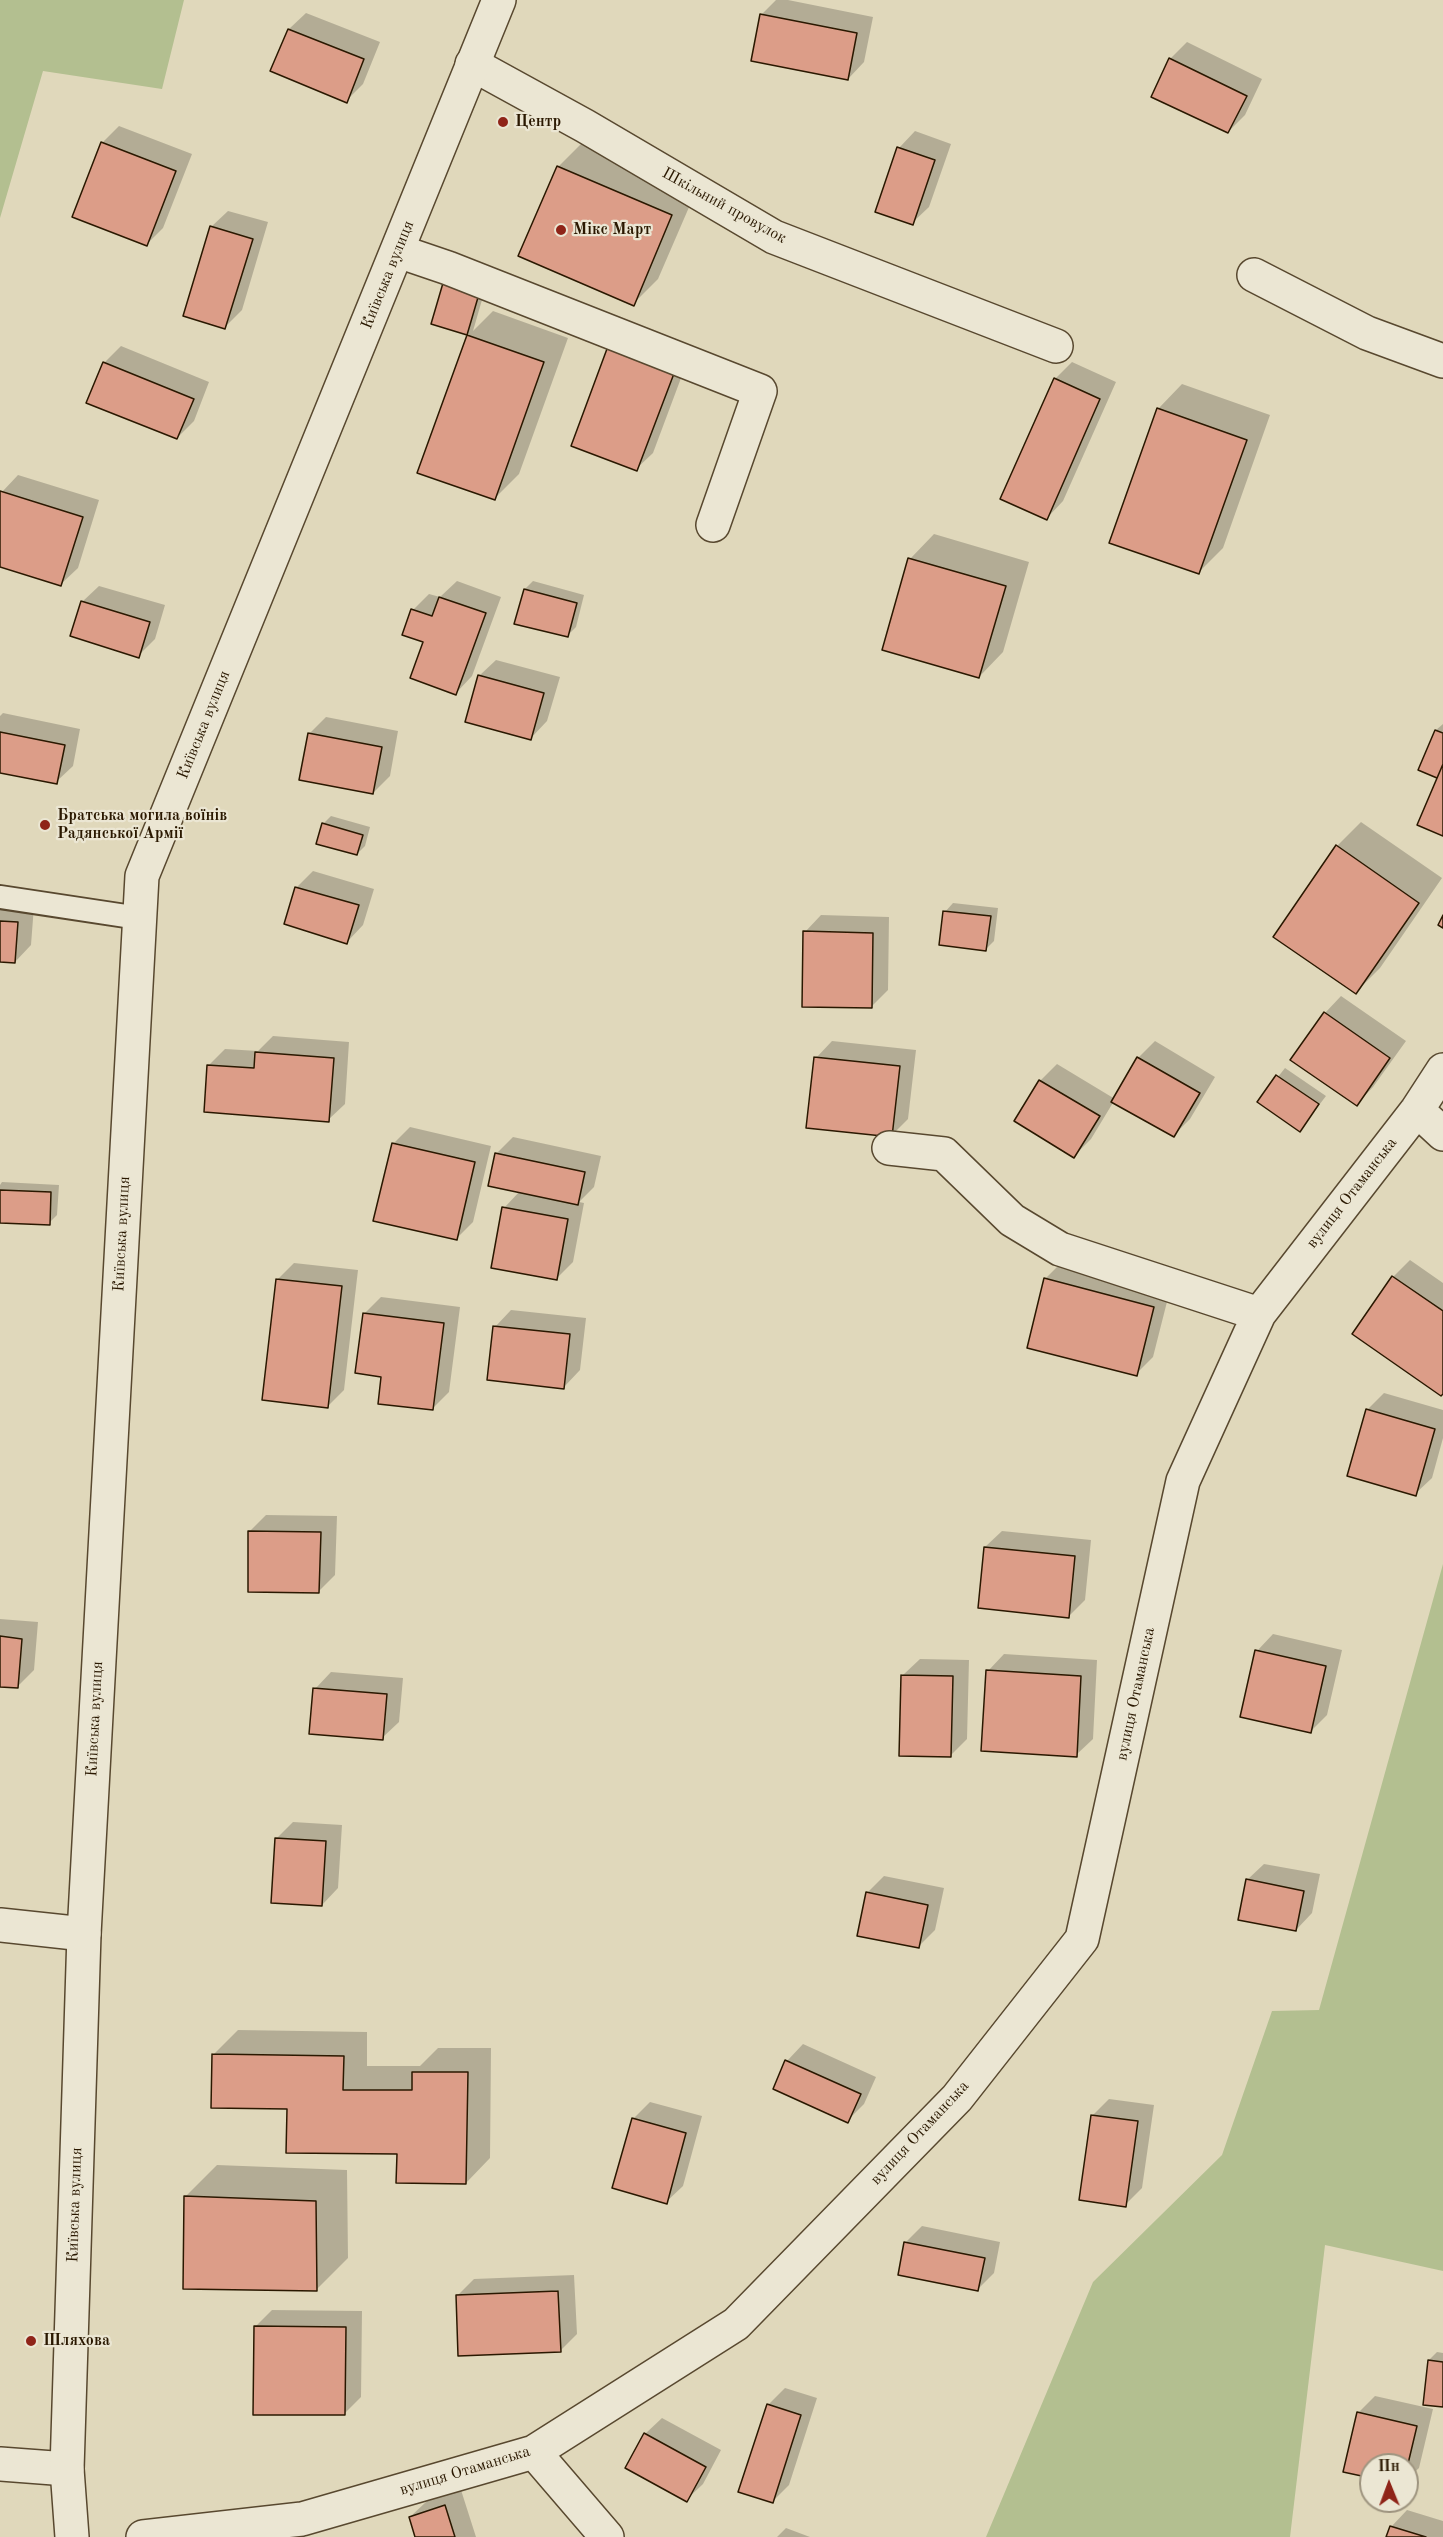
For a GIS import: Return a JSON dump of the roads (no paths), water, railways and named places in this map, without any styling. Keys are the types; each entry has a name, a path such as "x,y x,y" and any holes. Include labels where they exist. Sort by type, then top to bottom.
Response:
{"street":[{"name":"Київська вулиця","path":"72,2537 68,2469 84,1934 141,876 499,0"},
{"name":"Шкільний провулок","path":"472,64 585,126 774,237 1056,346"},
{"path":"398,251 448,268 760,391 713,525"},
{"path":"1254,275 1366,333 1443,362"},
{"name":"вулиця Отаманська","path":"143,2537 302,2519 534,2452 736,2324 957,2098 1082,1939 1183,1481 1259,1314 1417,1110 1443,1070"},
{"path":"1417,1110 1443,1134"},
{"path":"889,1148 944,1154 1012,1220 1060,1249 1259,1314"},
{"path":"0,1925 84,1934"},
{"path":"534,2452 607,2537"},
{"path":"0,2464 68,2469"}],"lane":[{"path":"0,897 139,918"}],"place":[{"name":"Центр","path":"503,122"},
{"name":"Мікс Март","path":"561,230"},
{"name":"Братська могила воїнів Радянської Армії","path":"45,825"},
{"name":"Шляхова","path":"31,2341"}]}
